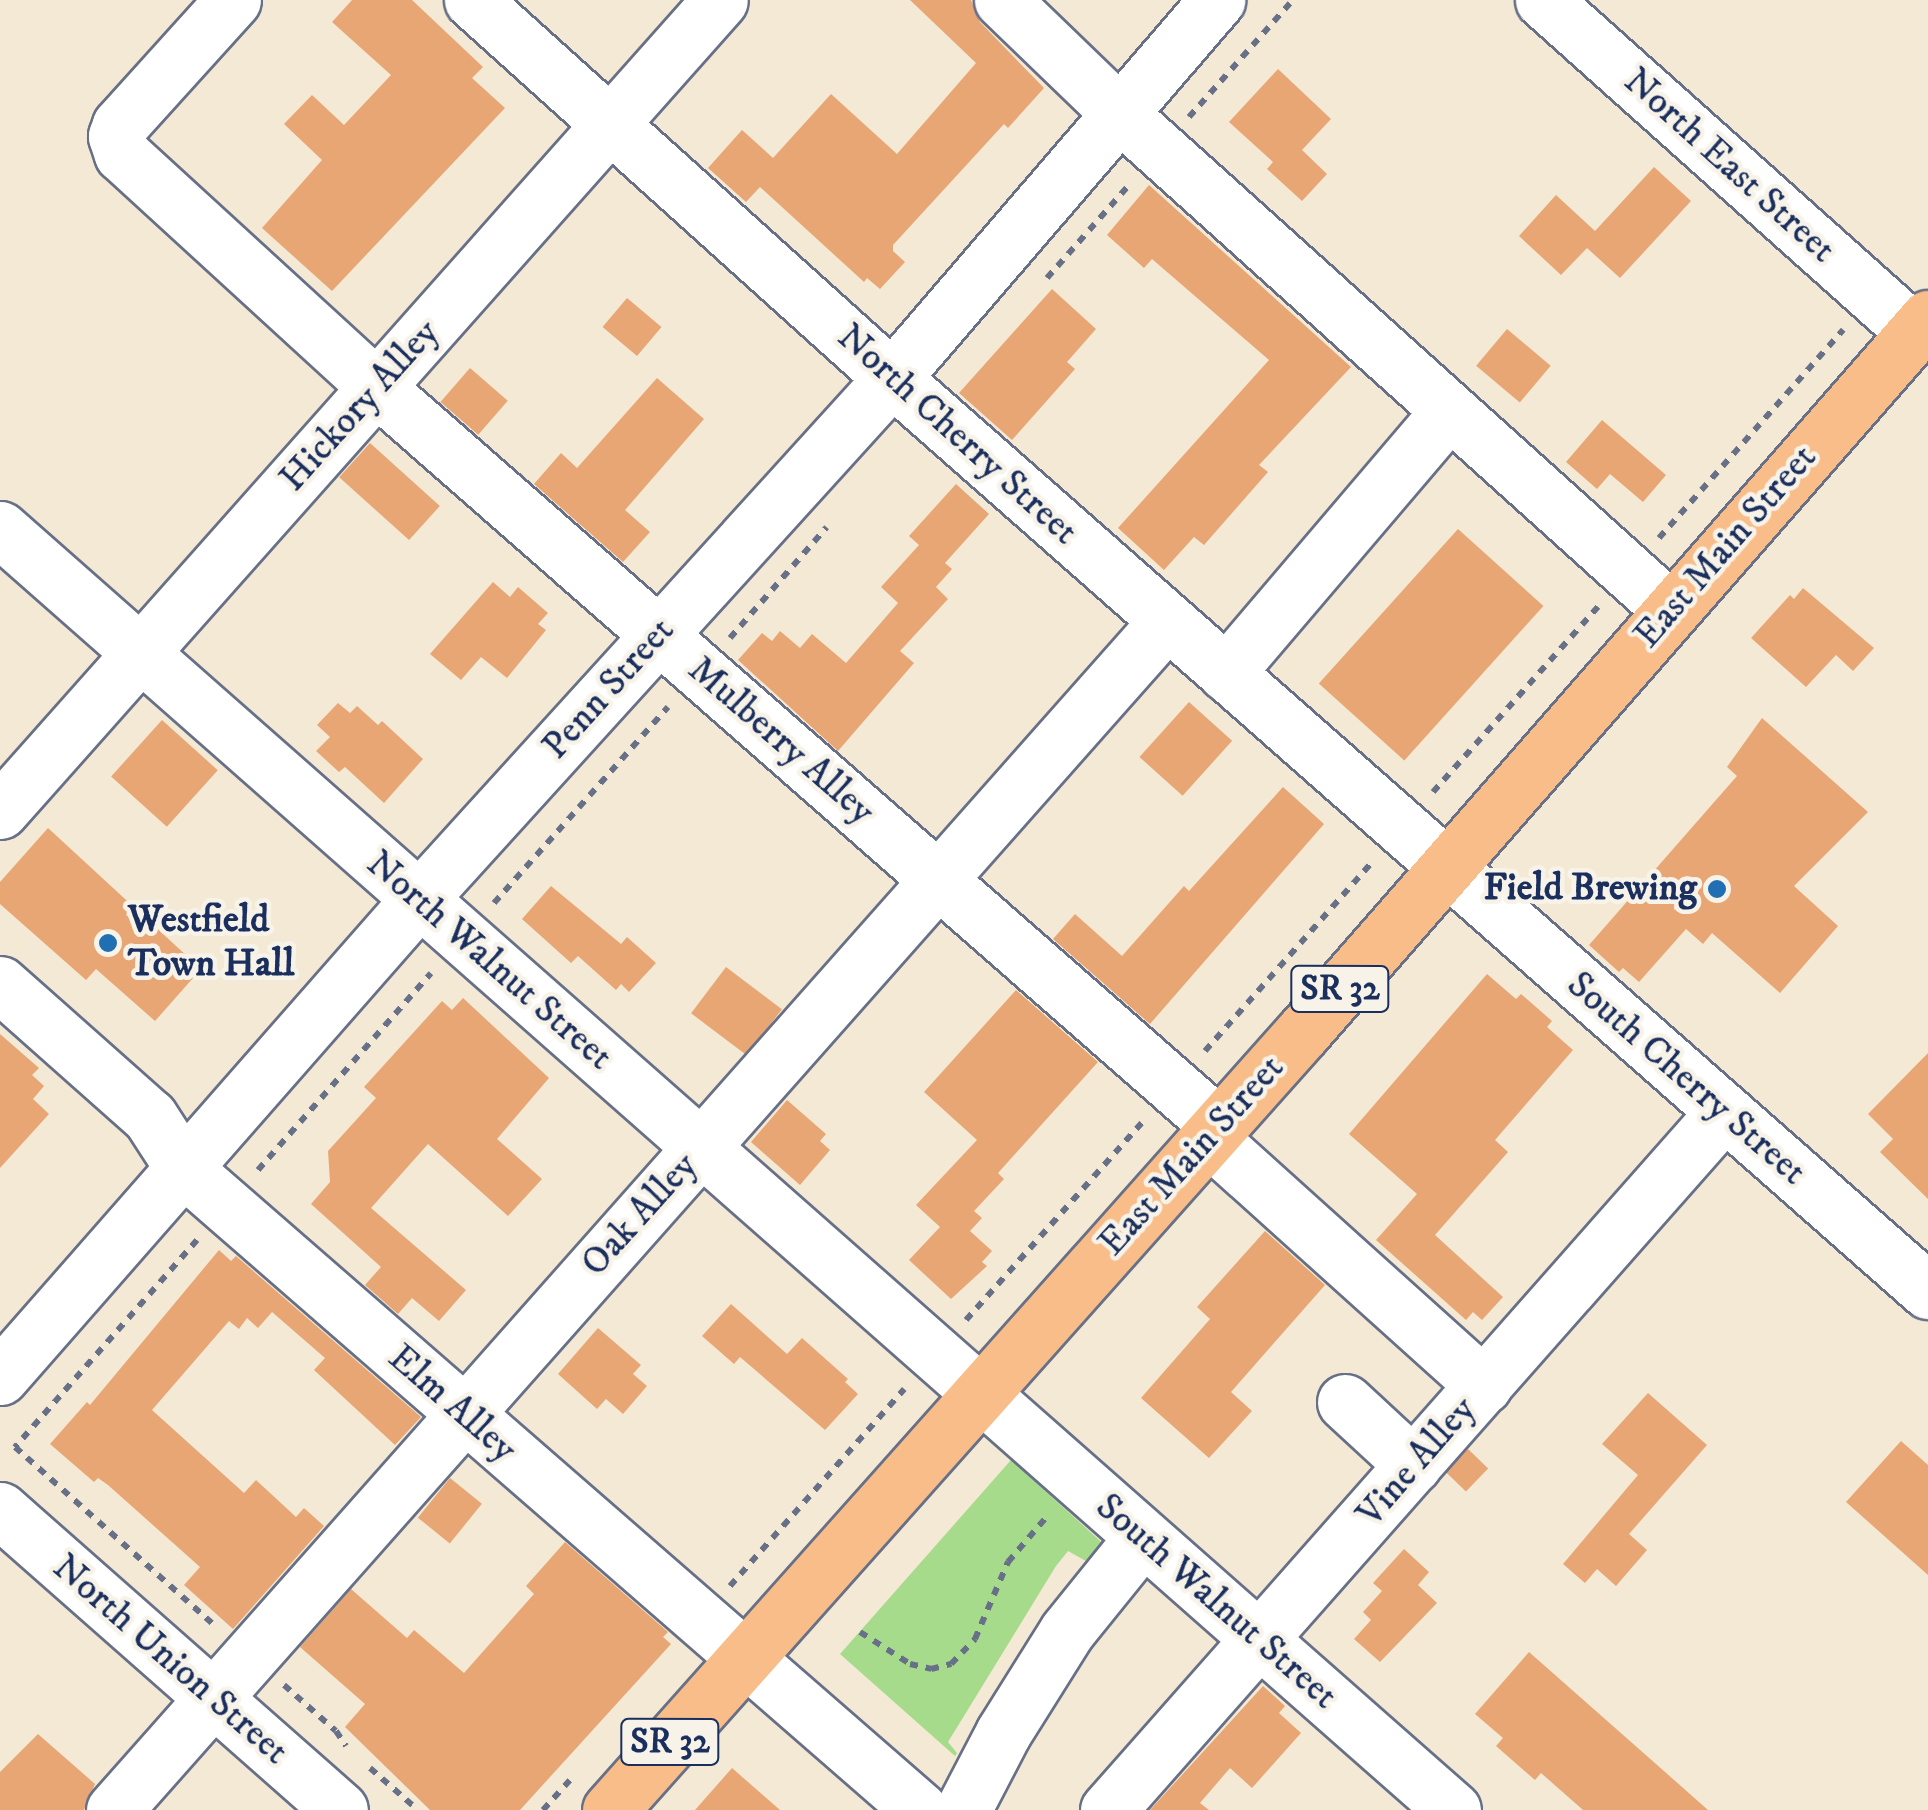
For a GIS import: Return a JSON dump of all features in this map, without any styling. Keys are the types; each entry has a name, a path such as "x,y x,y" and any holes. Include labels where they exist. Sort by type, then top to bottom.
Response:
{"main road":[{"name":"East Main Street","path":"595,1789 745,1656 1214,1132 1922,325"}],"street":[{"name":"Mulberry Alley","path":"233,0 120,125 116,136 122,154 376,387 1174,1086 1214,1132 1484,1386"},
{"name":"North Cherry Street","path":"472,0 1444,867"},
{"name":"Hickory Alley","path":"0,811 720,0"},
{"path":"1002,0 1119,113 1670,610"},
{"name":"Penn Street","path":"0,1377 419,898 892,378 1217,0"},
{"name":"North East Street","path":"1543,0 1922,325"},
{"path":"1226,673 1449,411"},
{"name":"North Walnut Street","path":"0,528 978,1394"},
{"name":"Oak Alley","path":"114,1810 248,1653 1167,621"},
{"name":"South Cherry Street","path":"1444,867 1928,1291"},
{"name":"Elm Alley","path":"0,984 150,1118 183,1168 920,1810"},
{"name":"Vine Alley","path":"1108,1810 1724,1112"},
{"name":"South Walnut Street","path":"978,1394 1452,1810"},
{"path":"1345,1402 1413,1465"},
{"name":"North Union Street","path":"0,1510 340,1810"},
{"path":"962,1810 1003,1734 1067,1631 1142,1538"}],"path":[{"path":"1045,280 1293,0"},
{"path":"702,1619 1855,317"},
{"path":"492,904 840,512"},
{"path":"418,1810 15,1447 440,964"},
{"path":"860,1632 910,1664 931,1669 951,1664 975,1639 1008,1562 1062,1500"},
{"path":"544,1810 595,1789"}],"green space":[{"path":"1011,1460 1109,1549 1093,1565 1068,1551 1056,1566 948,1742 957,1753 955,1756 840,1654"}],"building":[{"path":"352,0 412,0 483,67 472,78 505,108 332,291 262,228 322,160 284,124 312,95 344,125 391,75 332,22"},
{"path":"910,0 971,0 980,22 1044,88 1008,128 1004,124 893,245 893,251 905,262 880,289 867,278 864,282 760,187 746,202 708,168 742,130 773,158 831,94 897,154 976,63"},
{"path":"1278,69 1331,119 1302,150 1327,174 1302,201 1267,169 1273,162 1229,122"},
{"path":"1654,167 1691,201 1620,278 1587,248 1561,275 1519,236 1556,195 1595,231"},
{"path":"1149,185 1351,367 1259,465 1268,472 1204,545 1194,537 1164,570 1118,528 1269,360 1152,259 1144,268 1107,235"},
{"path":"1052,289 1096,329 1067,362 1075,369 1012,440 959,393"},
{"path":"627,298 661,327 637,356 603,327"},
{"path":"1507,329 1551,366 1520,402 1476,366"},
{"path":"470,368 508,401 478,435 440,402"},
{"path":"657,378 704,419 625,510 650,532 623,562 534,484 561,453 577,468"},
{"path":"1602,420 1666,475 1643,502 1610,474 1597,489 1566,462"},
{"path":"370,443 440,506 409,540 339,477"},
{"path":"956,484 989,514 945,563 952,569 936,587 948,599 900,651 914,663 838,751 738,660 762,633 772,641 780,631 800,648 812,634 846,663 898,603 881,587 919,545 909,536"},
{"path":"1458,529 1543,606 1404,761 1319,684"},
{"path":"493,582 510,597 518,587 548,613 538,624 546,630 507,678 481,657 461,680 430,654"},
{"path":"1803,588 1874,648 1853,671 1836,655 1806,687 1751,638 1790,595 1794,599"},
{"path":"1189,702 1232,741 1183,796 1139,757"},
{"path":"338,703 350,713 357,706 378,725 382,721 423,759 384,803 345,767 339,772 316,751 330,737 317,725"},
{"name":"Field Brewing","path":"1762,718 1868,812 1794,886 1838,926 1780,993 1712,933 1703,944 1686,929 1639,982 1623,968 1619,972 1589,945 1737,776 1727,767"},
{"path":"162,720 218,770 167,827 111,776"},
{"path":"1283,787 1324,824 1150,1024 1053,939 1075,914 1122,956 1184,886 1189,891"},
{"name":"Westfield Town Hall","path":"48,828 201,969 155,1021 96,969 86,980 0,904 0,882"},
{"path":"551,886 621,944 627,937 656,963 629,992 621,984 616,990 578,956 571,963 522,919"},
{"path":"726,967 782,1009 747,1055 691,1013"},
{"path":"1487,974 1516,999 1521,994 1552,1021 1547,1027 1573,1050 1495,1140 1508,1152 1435,1235 1503,1297 1482,1320 1473,1312 1466,1320 1376,1240 1417,1194 1349,1134"},
{"path":"1016,990 1098,1062 998,1173 1004,1179 974,1211 982,1218 970,1231 992,1251 982,1262 987,1266 951,1299 909,1260 940,1227 916,1205 977,1140 924,1092"},
{"path":"463,998 549,1078 497,1139 542,1179 508,1216 428,1144 371,1208 466,1290 439,1321 412,1298 398,1314 365,1285 381,1267 311,1204 330,1182 328,1151 376,1098 364,1087 442,1001 452,1010"},
{"path":"0,1034 39,1068 32,1075 44,1086 33,1099 49,1114 0,1168"},
{"path":"1928,1053 1928,1199 1880,1152 1893,1139 1868,1114"},
{"path":"787,1100 826,1134 820,1141 830,1150 800,1185 751,1142"},
{"path":"1265,1231 1325,1285 1231,1392 1252,1411 1209,1458 1141,1398 1210,1319 1197,1307"},
{"path":"219,1250 231,1261 236,1256 421,1417 395,1445 314,1370 325,1358 272,1312 258,1328 247,1318 239,1329 229,1321 152,1410 244,1493 256,1480 296,1517 304,1508 324,1526 233,1629 184,1585 200,1567 108,1485 98,1478 94,1482 50,1444 87,1402 90,1405"},
{"path":"731,1304 787,1354 802,1338 848,1379 845,1382 858,1394 825,1430 740,1357 734,1364 702,1336"},
{"path":"598,1328 641,1365 633,1374 647,1386 623,1414 606,1399 597,1409 558,1374"},
{"path":"1648,1393 1707,1445 1629,1534 1647,1550 1616,1586 1597,1569 1585,1583 1563,1564 1638,1475 1602,1444"},
{"path":"1901,1441 1928,1465 1928,1575 1846,1502"},
{"path":"1468,1449 1488,1468 1466,1491 1446,1472"},
{"path":"450,1478 482,1504 450,1543 418,1518"},
{"path":"565,1542 668,1632 663,1637 671,1644 520,1810 430,1810 345,1727 365,1704 300,1647 351,1589 407,1638 414,1630 464,1673 534,1594 526,1586"},
{"path":"1404,1549 1429,1572 1418,1585 1437,1603 1380,1662 1354,1639 1371,1620 1363,1612 1382,1591 1373,1583"},
{"path":"1529,1652 1708,1810 1583,1810 1541,1773 1535,1780 1496,1746 1503,1738 1475,1714"},
{"path":"1263,1686 1285,1706 1279,1713 1301,1733 1252,1788 1230,1768 1200,1803 1209,1810 1150,1810"},
{"path":"38,1734 95,1784 84,1810 0,1810 0,1772"},
{"path":"732,1768 780,1810 695,1810"}],"place":[{"name":"Field Brewing","path":"1717,889"},
{"name":"Westfield Town Hall","path":"108,943"}]}
